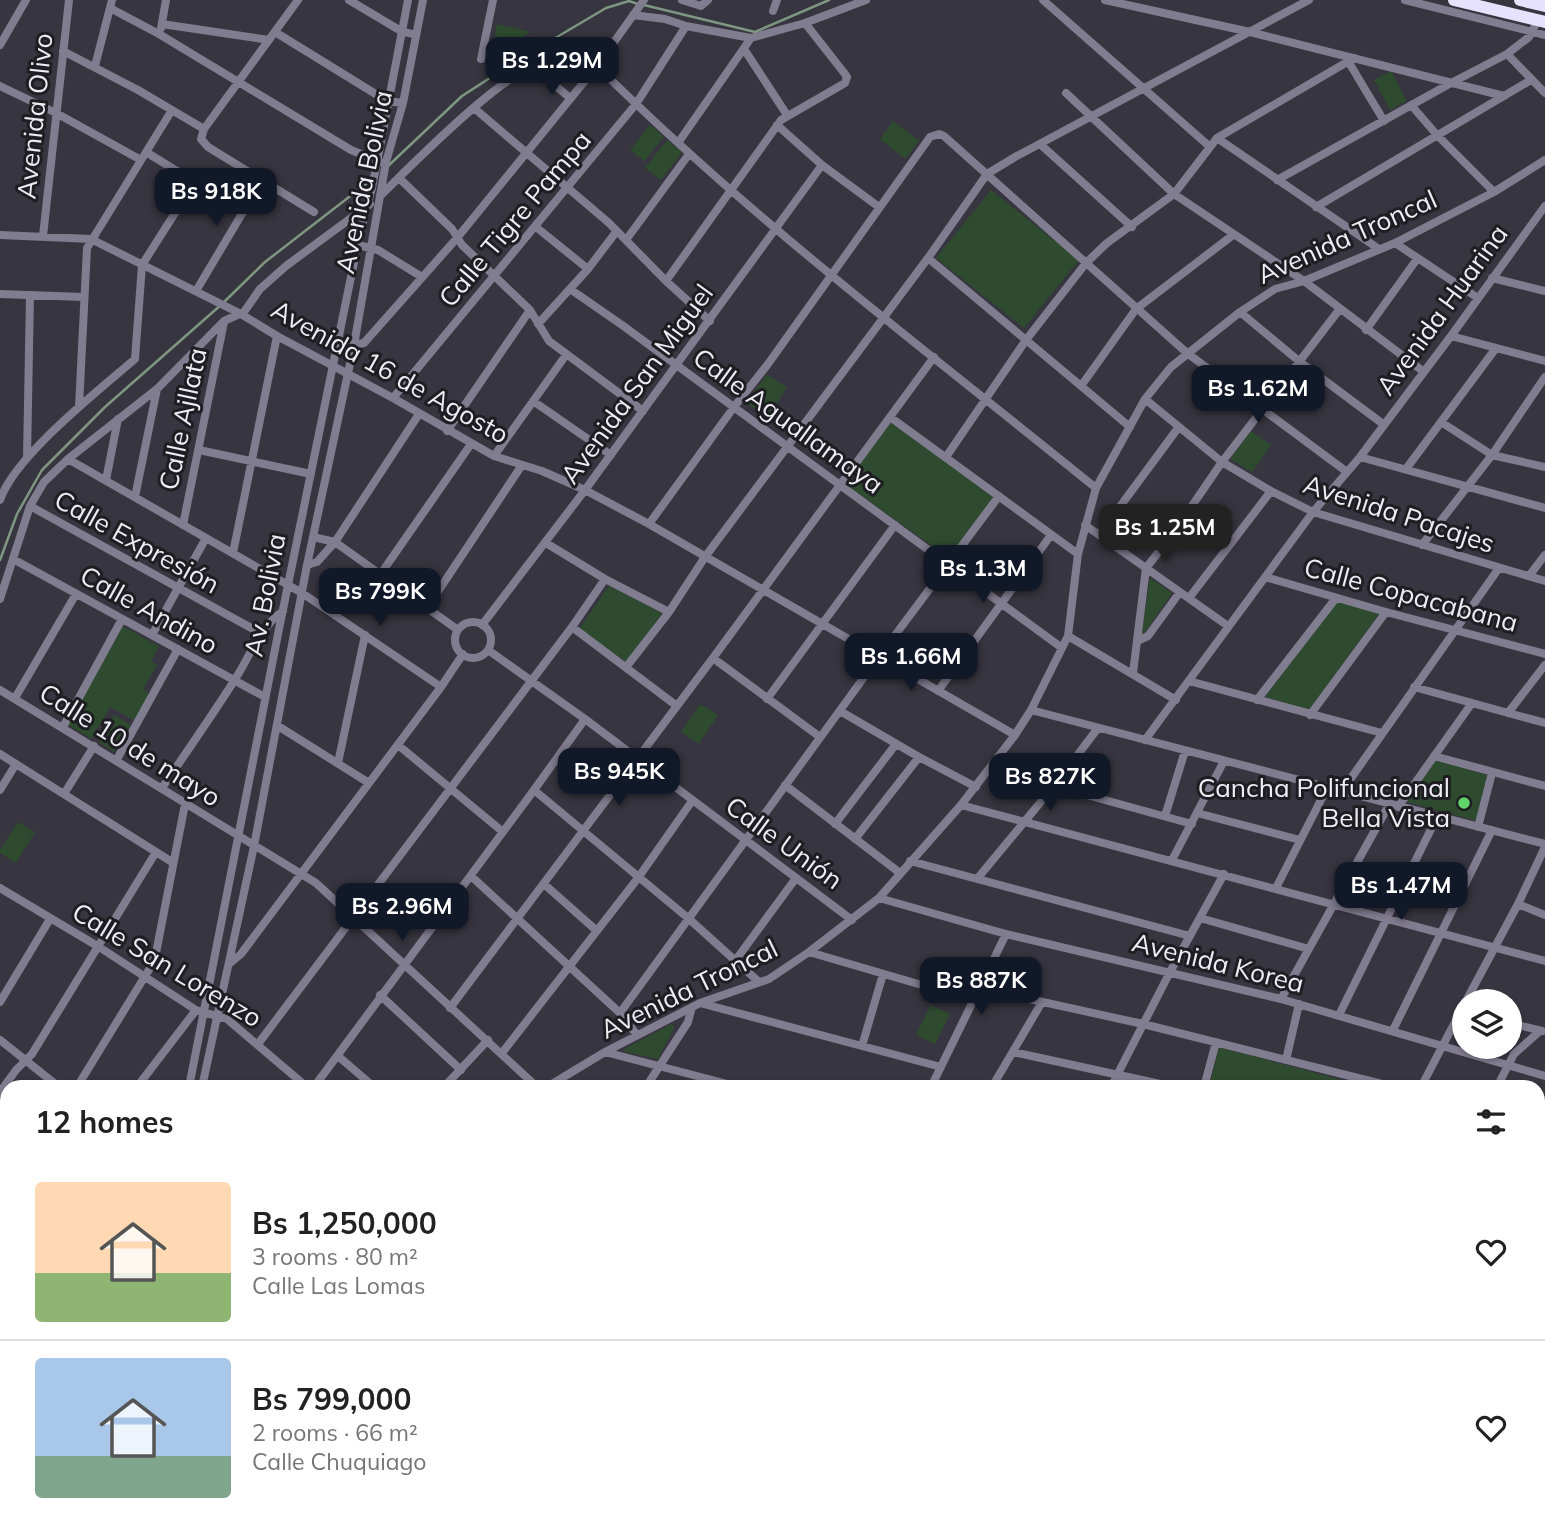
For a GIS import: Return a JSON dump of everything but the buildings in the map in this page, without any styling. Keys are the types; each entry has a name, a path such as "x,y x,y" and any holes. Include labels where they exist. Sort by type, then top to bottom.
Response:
{"highway":[{"path":"1454,0 1538,24"},
{"path":"1520,0 1545,6"}],"street":[{"path":"0,45 26,0"},
{"name":"Avenida Olivo","path":"44,236 69,0"},
{"path":"159,34 166,0"},
{"path":"298,0 204,129 201,139 204,144 314,212"},
{"path":"349,0 401,31 416,35"},
{"name":"Avenida Bolivia","path":"376,166 408,0"},
{"name":"Avenida Bolivia","path":"347,373 386,162 403,103 423,0"},
{"path":"481,59 493,0"},
{"path":"682,0 701,6 708,0"},
{"path":"773,12 777,0"},
{"path":"633,15 666,19 686,26 751,38 805,23 866,0"},
{"path":"1043,0 1209,146"},
{"path":"1105,0 1250,32 1351,60 1504,96"},
{"path":"627,666 987,174 1309,0"},
{"path":"1405,0 1538,24 1545,35"},
{"path":"339,342 354,345 363,343 457,239 597,66 642,3"},
{"path":"95,66 111,4 376,166 386,162"},
{"path":"666,281 777,125 787,114 842,86 847,80 805,23"},
{"path":"162,24 269,40"},
{"path":"1277,180 1507,54 1522,43 1538,24"},
{"name":"Calle Tigre Pampa","path":"393,398 636,104 686,26"},
{"path":"275,32 387,101 403,103"},
{"path":"677,143 751,38"},
{"path":"744,49 787,114"},
{"path":"63,51 95,66 204,129"},
{"path":"1507,54 1545,93"},
{"path":"1351,60 1384,121"},
{"path":"946,457 1026,341 1086,262 1107,243 1174,194 1217,138 1351,60"},
{"path":"597,66 729,191 776,231 1096,488"},
{"path":"0,599 30,506 44,482 68,459 157,389 224,321 241,314 260,289 286,266 380,196 507,80 531,68 536,69 570,98"},
{"path":"1316,207 1531,80"},
{"path":"0,86 144,156 243,212"},
{"path":"1066,93 1174,194 1304,281 1424,372"},
{"path":"1411,106 1494,192"},
{"path":"474,108 569,187 710,321"},
{"path":"79,407 87,248 172,110"},
{"path":"777,125 822,165 878,207"},
{"path":"649,524 768,365 878,207 934,135 944,136 1187,353 1347,472"},
{"path":"1217,138 1379,249"},
{"path":"1040,144 1132,227"},
{"path":"626,240 689,154"},
{"name":"Avenida Troncal","path":"559,1080 605,1052 696,1005 769,979 809,952 879,898 961,805 1031,710 1068,636 1078,554 1096,488 1145,399 1160,378 1187,353 1275,289 1304,281 1395,243 1494,192 1545,160"},
{"name":"Avenida San Miguel","path":"482,625 710,321 822,165"},
{"name":"Av. Bolivia","path":"200,1011 376,166"},
{"path":"399,178 530,310 549,341 643,411"},
{"path":"195,291 261,180"},
{"path":"0,500 2,490 27,458 79,407 135,359 142,265 194,183"},
{"name":"Avenida Huarina","path":"1145,740 1313,512 1360,457 1492,278 1541,218 1545,206"},
{"path":"536,227 588,269"},
{"path":"538,324 588,269 616,232"},
{"name":"Avenida 16 de Agosto","path":"0,235 91,239 241,314 494,456 542,471 649,524 877,658 1015,735"},
{"path":"1081,386 1136,309 1233,235"},
{"path":"1395,243 1478,298"},
{"path":"358,245 371,248 422,277"},
{"path":"928,258 1130,427"},
{"path":"1366,330 1417,259"},
{"path":"1492,278 1545,291"},
{"name":"Calle Aguallamaya","path":"570,289 622,324 1062,648"},
{"path":"0,294 83,297"},
{"path":"27,458 30,295"},
{"path":"447,431 530,310"},
{"path":"1133,673 1146,568 1339,310"},
{"path":"1240,312 1300,362 1384,424"},
{"name":"Calle Ajllata","path":"183,524 224,321"},
{"path":"233,554 277,336"},
{"path":"1451,336 1545,361"},
{"path":"1406,469 1496,348"},
{"path":"494,456 566,355"},
{"path":"450,1008 519,919 934,357"},
{"name":"Av. Bolivia","path":"217,1016 254,846 307,565 347,373"},
{"path":"1422,545 1492,455 1545,377"},
{"path":"135,497 157,389"},
{"name":"Avenida Pacajes","path":"1145,399 1222,463 1313,512 1545,581"},
{"path":"533,401 611,454"},
{"path":"307,565 322,558 335,542 419,414"},
{"path":"890,417 1078,554"},
{"path":"106,481 118,419"},
{"path":"1441,422 1492,455 1545,467"},
{"path":"1099,535 1178,428"},
{"path":"380,575 471,444"},
{"path":"199,450 311,474"},
{"path":"1360,457 1545,508"},
{"path":"68,459 302,593 442,687"},
{"path":"427,608 522,465"},
{"path":"1189,598 1271,491"},
{"path":"620,1013 877,658 999,496"},
{"name":"Calle Expresión","path":"30,506 261,635"},
{"path":"1085,524 1228,626"},
{"path":"767,699 895,525"},
{"path":"937,691 1051,535"},
{"path":"313,537 335,542 458,630"},
{"path":"152,635 206,538"},
{"path":"546,542 605,579 669,612"},
{"path":"1529,576 1545,555"},
{"name":"Calle Andino","path":"13,559 265,697"},
{"path":"1342,791 1499,568"},
{"name":"Calle Copacabana","path":"1265,577 1545,654"},
{"path":"258,1044 572,627 605,579"},
{"path":"1137,641 1148,636 1180,592"},
{"path":"15,698 76,594"},
{"path":"1257,700 1336,598"},
{"path":"162,788 261,635 275,616 283,611"},
{"path":"1310,715 1386,612"},
{"path":"63,727 122,619"},
{"path":"472,622 487,628 491,639 488,650 479,656 463,654 455,640 458,630 472,622"},
{"path":"572,627 677,706"},
{"path":"338,764 365,635"},
{"path":"1068,636 1176,699"},
{"path":"116,761 178,649"},
{"name":"Calle Unión","path":"488,650 852,920"},
{"path":"228,965 241,954 302,874 442,687 463,654"},
{"path":"713,658 820,737"},
{"path":"1508,713 1545,665"},
{"path":"1189,681 1382,733"},
{"path":"1414,687 1545,723"},
{"name":"Calle 10 de mayo","path":"0,690 302,874 354,917 530,1080"},
{"path":"1281,999 1333,904 1393,806 1434,756 1472,703"},
{"path":"1031,710 1545,846 1473,989"},
{"path":"840,711 976,787"},
{"path":"319,1080 584,719"},
{"path":"278,726 369,783"},
{"path":"976,879 1054,786 1098,728"},
{"path":"835,824 896,744"},
{"path":"65,794 94,746"},
{"path":"398,746 503,832"},
{"path":"1165,816 1185,751"},
{"path":"0,754 172,862"},
{"path":"1434,756 1545,786"},
{"path":"855,839 919,757"},
{"path":"1172,860 1224,761"},
{"path":"0,790 16,764"},
{"path":"1478,827 1492,773"},
{"path":"785,785 900,873"},
{"path":"1054,786 1192,824"},
{"path":"1276,888 1327,788"},
{"path":"534,790 688,918 759,982"},
{"path":"502,1053 638,877 692,801"},
{"path":"81,1080 145,977 156,953 185,804"},
{"path":"961,805 1545,961"},
{"path":"1197,813 1300,840"},
{"path":"1339,1015 1437,817"},
{"path":"1393,1030 1492,830"},
{"path":"10,1080 32,1054 156,852"},
{"path":"910,861 1190,936"},
{"path":"1114,1080 1224,874"},
{"path":"471,876 620,1013 637,1035"},
{"path":"734,961 796,877"},
{"path":"544,884 597,931"},
{"name":"Calle San Lorenzo","path":"1,891 99,947 200,1011 235,1025 299,1080"},
{"name":"Avenida Korea","path":"879,898 1006,934 1281,999 1545,1076"},
{"path":"1518,904 1545,915"},
{"path":"1200,918 1309,949"},
{"path":"0,1002 50,919"},
{"path":"934,1080 1006,934"},
{"path":"809,952 974,1000"},
{"path":"862,1046 883,974"},
{"path":"979,988 1216,1042 1286,1060 1347,1080"},
{"path":"380,995 461,1070"},
{"path":"996,1080 1042,1002"},
{"path":"1286,1060 1299,1004"},
{"path":"651,1080 696,1005 941,1067"},
{"path":"143,1080 200,1011"},
{"path":"190,1080 200,1011"},
{"path":"203,1080 217,1016"},
{"path":"1522,1026 1543,1031"},
{"path":"1425,1080 1452,1029"},
{"path":"1500,1080 1514,1054 1543,1031"},
{"path":"0,1040 50,1080"},
{"path":"451,1080 488,1040"},
{"path":"1206,1080 1216,1042"},
{"path":"605,1052 713,1080"},
{"path":"1013,1052 1146,1080"},
{"path":"338,1056 366,1080"}],"green space":[{"path":"497,24 531,32 491,57"},
{"path":"1391,71 1407,101 1390,110 1374,80"},
{"path":"893,121 919,141 905,159 880,139"},
{"path":"650,125 664,137 644,161 630,150"},
{"path":"667,140 682,152 661,180 645,168"},
{"path":"991,190 1079,260 1024,328 936,258"},
{"path":"767,374 787,388 767,417 746,403"},
{"path":"890,422 994,497 949,558 845,484"},
{"path":"1251,431 1271,445 1252,472 1230,459"},
{"path":"1150,578 1172,593 1141,638"},
{"path":"609,586 662,613 627,662 579,629"},
{"path":"1337,601 1379,614 1308,711 1265,697"},
{"path":"122,626 159,646 151,661 157,665 143,689 149,693 135,721 110,707 92,739 66,724"},
{"path":"700,704 718,715 699,744 681,732"},
{"path":"114,715 131,725 114,752 98,742"},
{"path":"1436,759 1489,776 1477,821 1407,802"},
{"path":"18,822 35,832 16,863 0,853 0,850"},
{"path":"931,1005 950,1014 935,1044 916,1035"},
{"path":"672,1024 675,1026 658,1059 625,1052 624,1049"},
{"path":"1219,1047 1342,1080 1211,1080"}],"waterway":[{"path":"644,5 755,32 829,0"},
{"path":"387,167 462,96 606,8 629,1 638,4"},
{"path":"0,560 17,514 42,470 105,407 222,304 265,262 371,180"}],"place":[{"name":"Cancha Polifuncional Bella Vista","path":"1464,803"}]}
